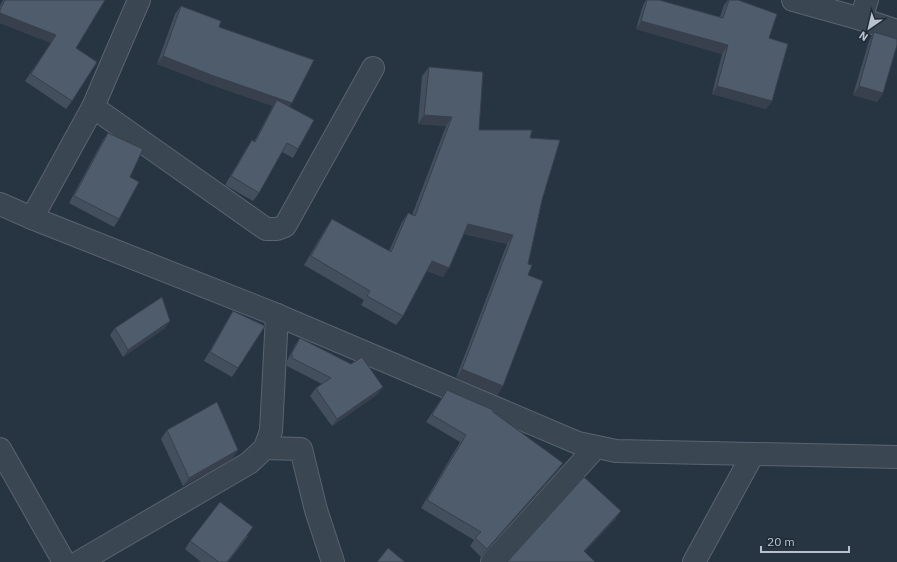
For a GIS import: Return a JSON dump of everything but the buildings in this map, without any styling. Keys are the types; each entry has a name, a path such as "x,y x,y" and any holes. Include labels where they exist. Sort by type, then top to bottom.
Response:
{"street":[{"path":"32,218 93,107 139,0"},
{"path":"793,0 864,9 897,31"},
{"path":"93,107 266,229 277,229 285,226 373,68"},
{"path":"0,204 277,315 578,443 616,451 897,457"},
{"path":"79,562 249,463 265,448 271,430 277,315"},
{"path":"492,562 596,447"},
{"path":"265,448 301,449 316,510 333,562"},
{"path":"0,449 64,562"},
{"path":"694,562 753,454"}]}
